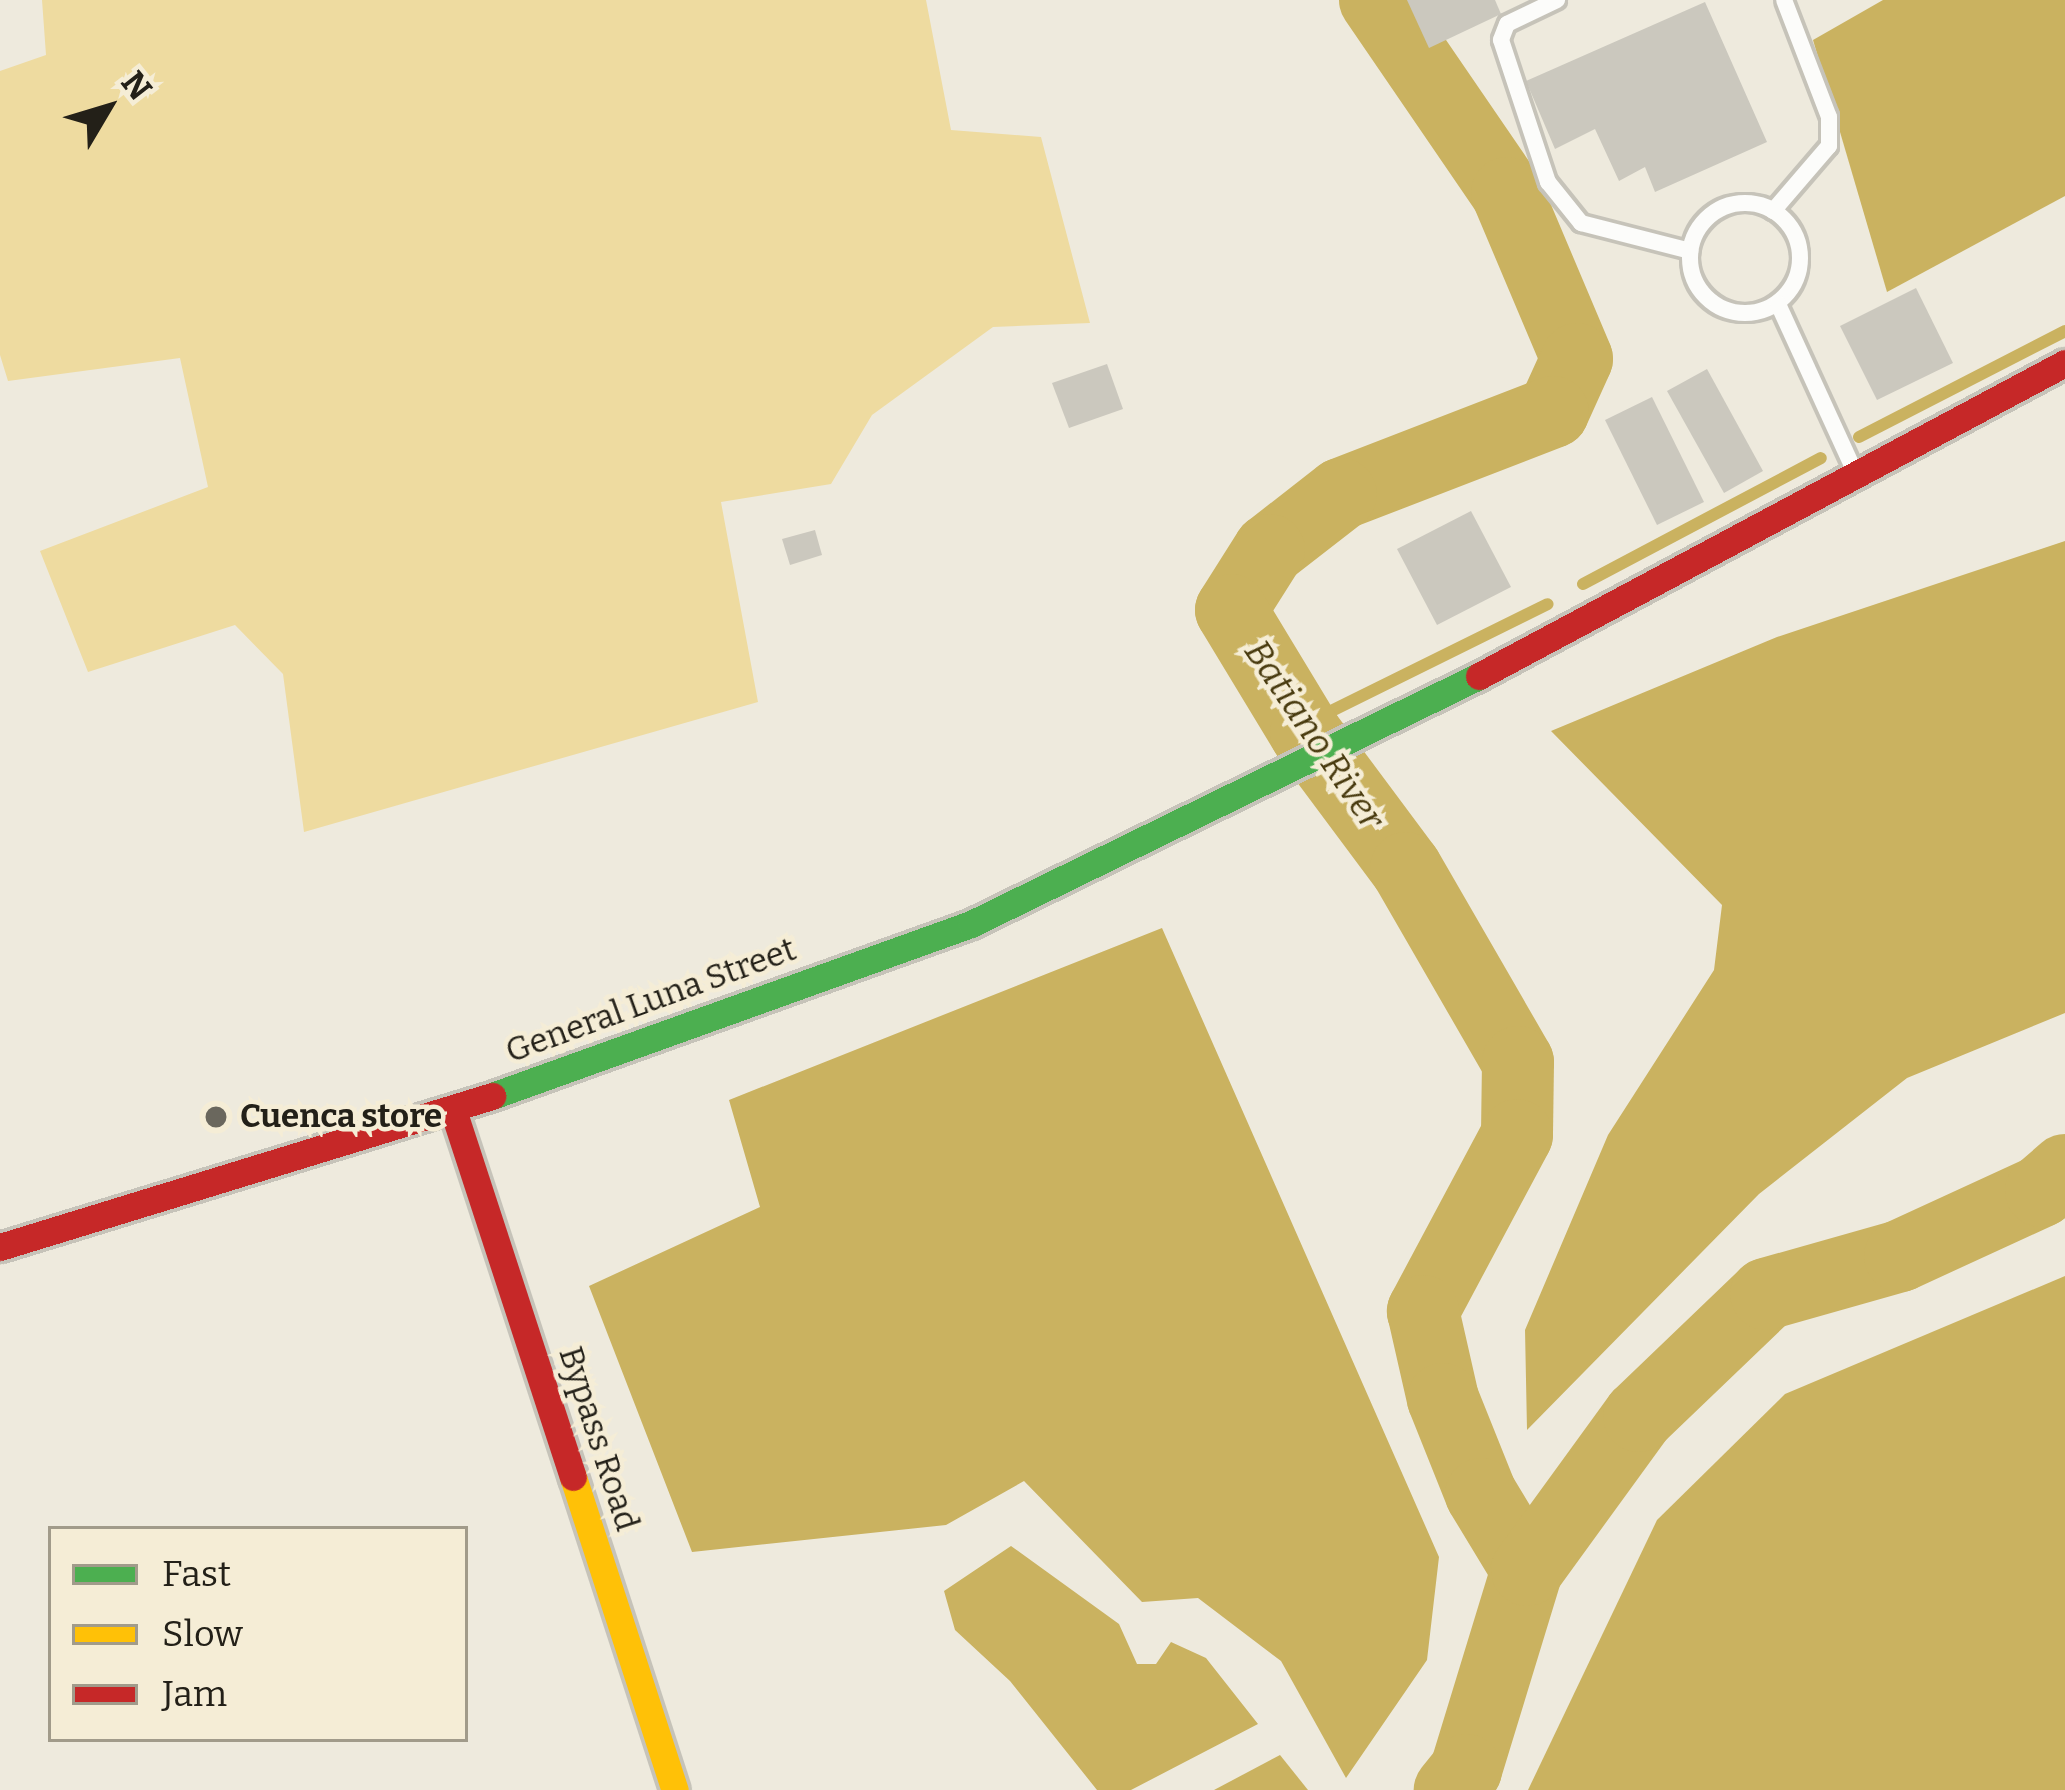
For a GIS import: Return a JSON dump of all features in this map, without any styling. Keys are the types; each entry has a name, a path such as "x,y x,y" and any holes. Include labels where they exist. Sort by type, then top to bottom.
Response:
{"main road":[{"name":"General Luna Street","path":"0,1247 453,1110 971,924 1363,739 2065,363"},
{"name":"Bypass Road","path":"453,1110 675,1790"}],"lane":[{"path":"1556,0 1507,24 1501,40 1548,182 1581,223 1690,251"},
{"path":"1774,211 1829,146 1829,117 1784,0"},
{"path":"1720,208 1774,211 1788,223 1801,256 1778,304 1743,314 1710,301 1698,287 1690,251 1695,234 1720,208"},
{"path":"1778,304 1856,475"}],"shaded area":[{"path":"42,0 926,0 951,130 1041,137 1090,323 993,327 872,415 831,484 721,502 758,702 304,832 283,674 235,625 88,672 40,551 208,487 180,358 8,381 0,355 0,71 46,55"},
{"path":"1883,0 2065,0 2065,196 1887,292 1813,40"},
{"path":"2065,541 2065,1013 1907,1078 1759,1194 1527,1430 1525,1330 1608,1135 1714,970 1722,905 1551,731 1777,637"},
{"path":"1162,928 1439,1557 1427,1660 1346,1778 1281,1661 1198,1598 1142,1602 1024,1481 946,1525 692,1552 589,1286 760,1207 729,1100"},
{"path":"2065,1276 2065,1790 1528,1790 1657,1520 1785,1394"},
{"path":"1011,1546 1119,1624 1137,1664 1156,1664 1171,1642 1206,1658 1258,1724 1131,1790 1097,1790 1010,1681 955,1630 944,1591"},
{"path":"1280,1755 1308,1790 1214,1790"}],"building":[{"path":"1407,0 1495,0 1501,14 1429,48"},
{"path":"1705,2 1767,142 1655,192 1645,167 1619,181 1595,129 1555,149 1526,81"},
{"path":"1916,288 1953,363 1877,400 1840,326"},
{"path":"1107,364 1123,409 1069,428 1052,383"},
{"path":"1707,369 1763,471 1724,493 1667,391"},
{"path":"1652,397 1704,502 1657,525 1605,420"},
{"path":"1471,511 1511,587 1437,625 1397,549"},
{"path":"815,530 822,555 790,565 782,539"}],"waterway":[{"name":"Batiano River","path":"1375,0 1507,193 1577,359 1553,412 1341,494 1269,550 1231,610 1306,734 1406,868 1518,1062 1517,1135 1423,1311 1443,1399 1481,1494 1527,1570 1466,1770 1450,1790"},
{"path":"1859,437 2065,331"},
{"path":"1583,584 1821,458"},
{"path":"1301,726 1548,604"},
{"name":"Batiano River","path":"1527,1570 1639,1416 1766,1294 1900,1256 2041,1191 2065,1170"}],"traffic: fast":[{"path":"492,1096 971,924 1479,676"}],"traffic: slow":[{"path":"573,1477 675,1790"}],"traffic: jam":[{"path":"1479,676 2065,363"},
{"path":"0,1247 492,1096"},
{"path":"453,1110 573,1477"}],"place":[{"name":"Cuenca store","path":"216,1117"}]}
